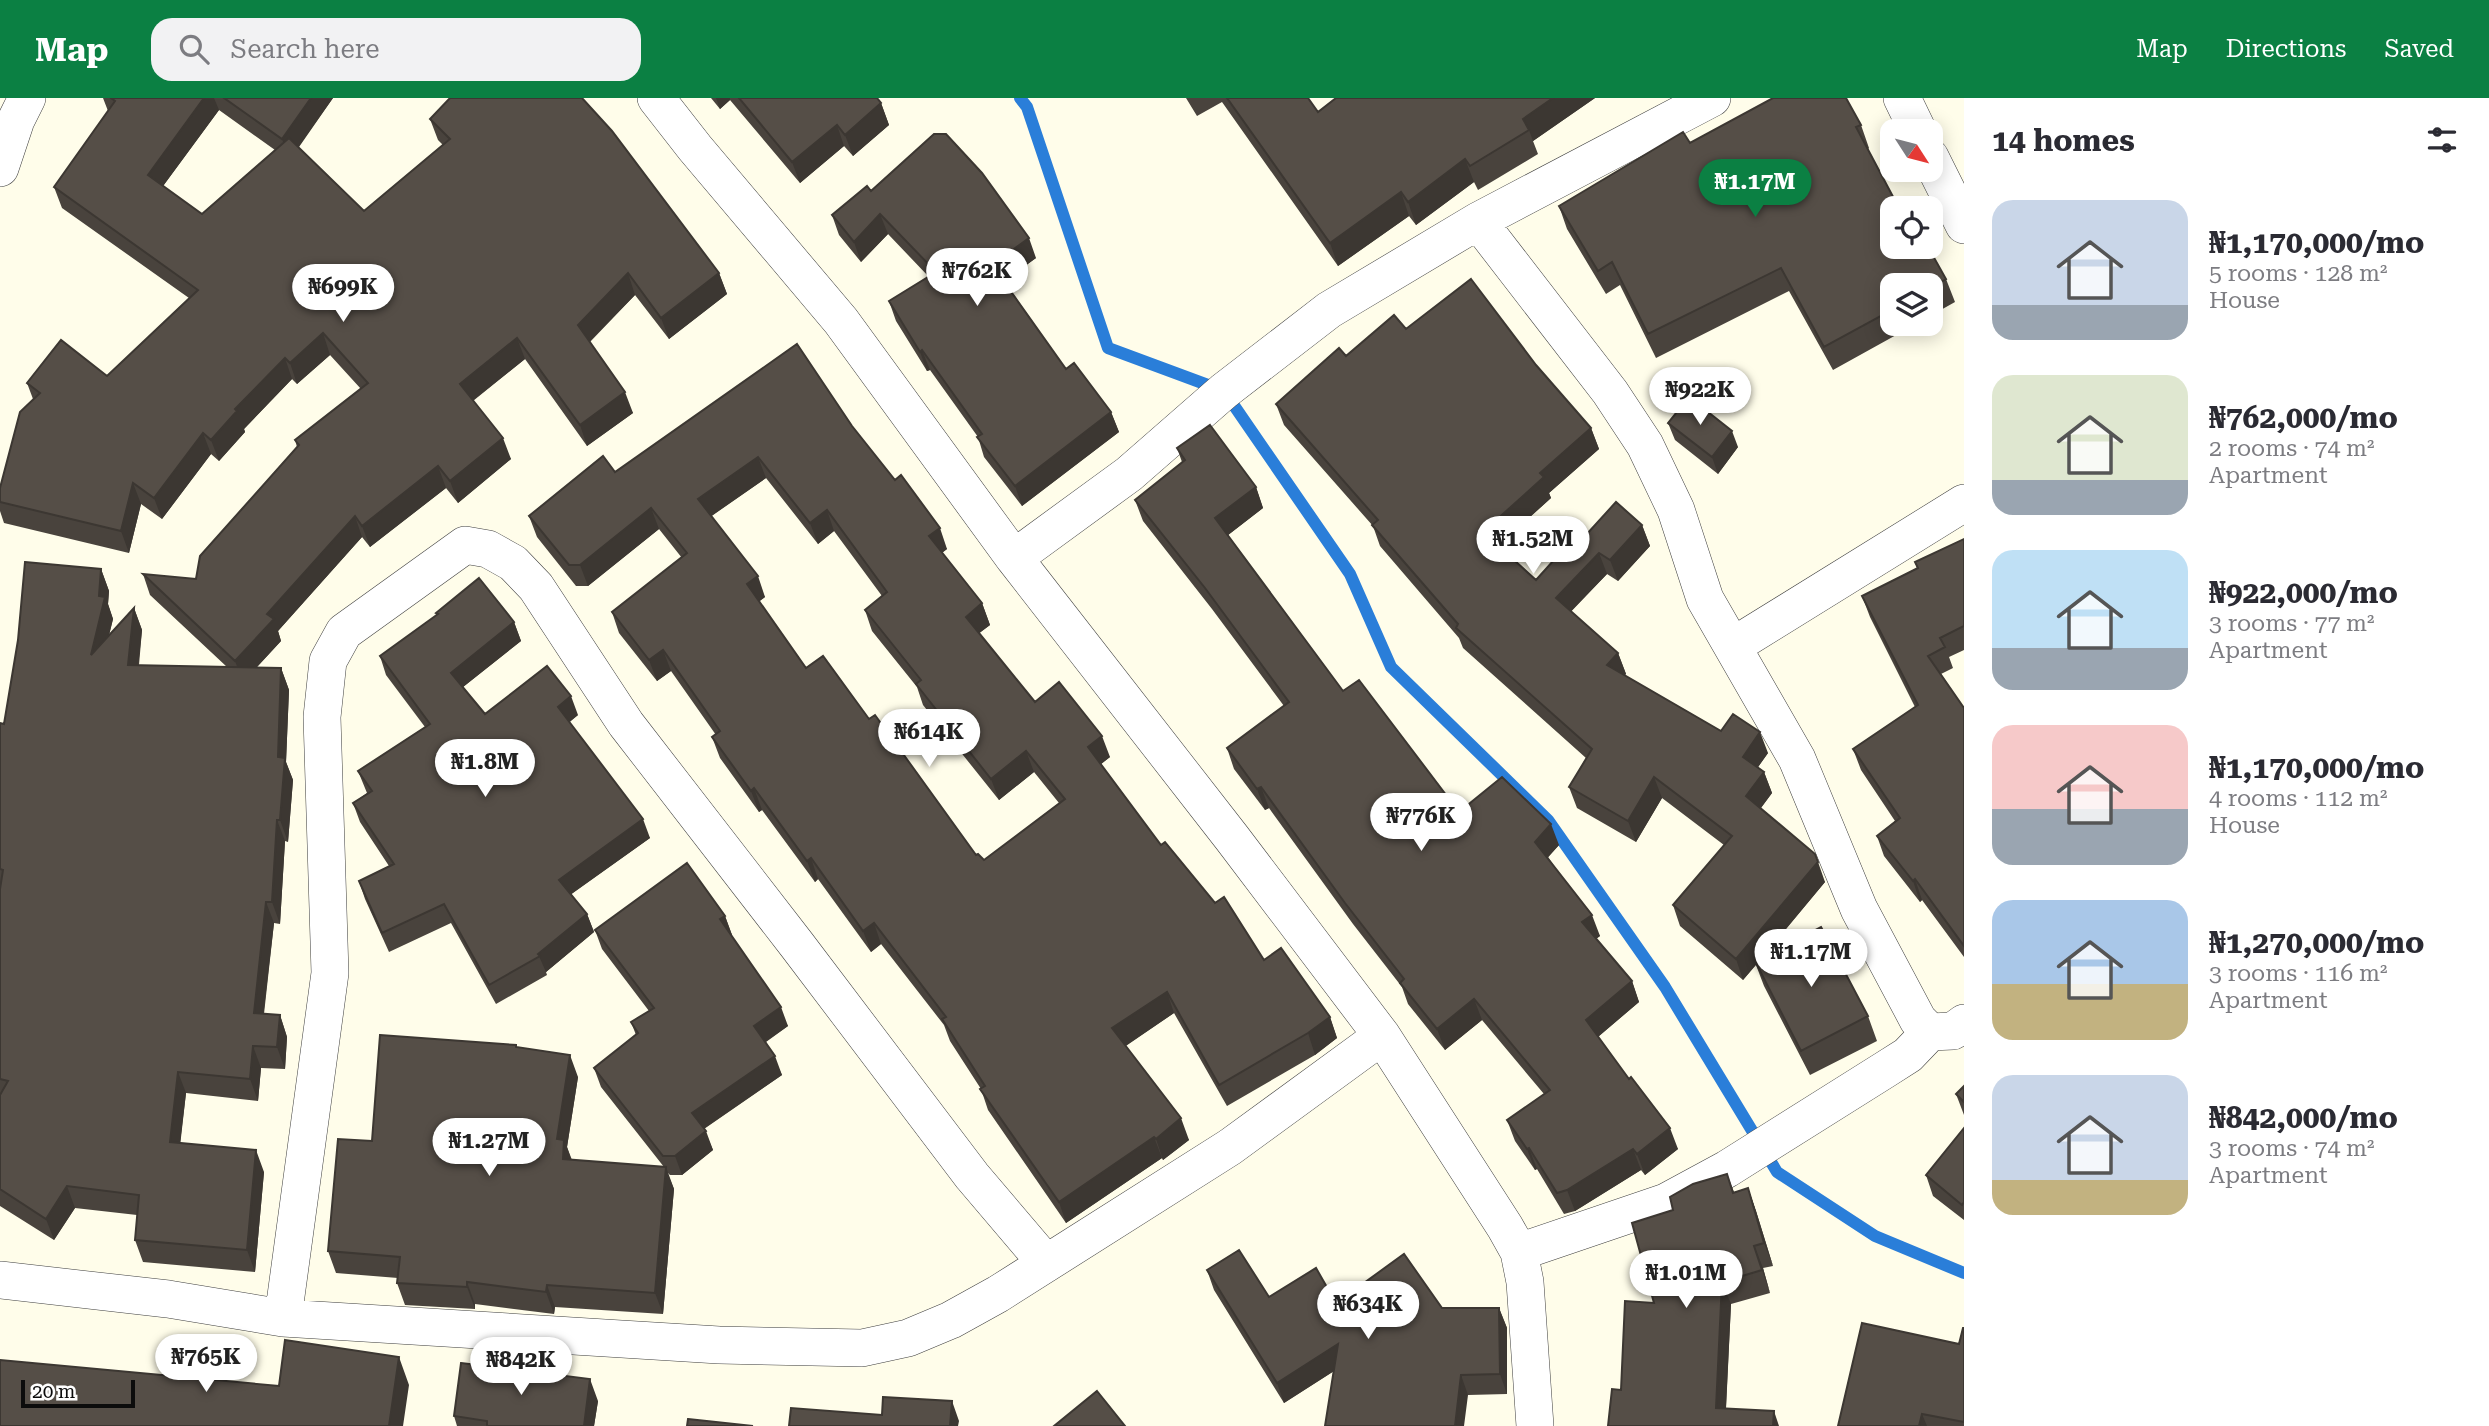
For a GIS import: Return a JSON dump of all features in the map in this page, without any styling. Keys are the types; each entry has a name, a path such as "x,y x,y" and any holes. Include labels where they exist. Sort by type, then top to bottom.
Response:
{"street":[{"path":"0,168 16,120 27,98"},
{"path":"656,98 841,321 1014,558 1382,1036 1519,1252 1529,1318 1535,1426"},
{"path":"1014,558 1129,474 1205,407 1329,310 1478,222 1712,98"},
{"path":"1902,98 1912,119"},
{"path":"1942,182 1964,225"},
{"path":"1478,222 1609,392 1645,445 1676,510 1705,599 1797,759 1859,909 1884,959 1918,1020 1947,1028"},
{"path":"1733,646 1964,503"},
{"path":"284,1318 330,974 322,717 328,661 344,632 465,545 488,549 513,563 536,587 626,724 789,933 972,1177 1046,1263"},
{"path":"1519,1252 1666,1202 1727,1169 1947,1028"},
{"path":"0,1280 168,1299 284,1318 719,1345 862,1348 908,1338 951,1320 1046,1263 1230,1147 1382,1036"}],"building":[{"path":"111,98 204,98 148,175 202,214 289,138 364,211 450,139 430,119 450,98 582,98 612,131 719,273 661,318 628,273 578,325 625,392 580,425 517,338 460,384 503,438 450,481 438,466 362,526 355,516 267,614 274,619 235,661 143,574 196,579 200,556 299,445 295,440 368,383 323,333 290,363 285,358 235,409 237,411 211,440 203,433 154,498 133,483 121,531 0,502 0,488 20,412 40,393 27,383 61,340 107,376 198,290 54,187 115,101"},
{"path":"224,98 311,98 282,139"},
{"path":"739,98 877,98 881,103 845,135 837,125 792,162"},
{"path":"1227,98 1308,98 1318,112 1336,98 1553,98 1523,119 1529,130 1470,166 1465,159 1408,202 1401,192 1330,243"},
{"path":"1773,98 1846,98 1861,125 1856,127 1880,172 1880,182 1885,182 1893,196 1880,196 1880,259 1935,259 1943,273 1880,273 1880,317 1824,347 1781,268 1648,334 1612,262 1598,271 1559,206 1683,132 1690,143"},
{"path":"934,134 946,134 982,173 1029,238 992,265 1066,369 1074,363 1111,412 1015,486 977,437 982,434 922,350 920,352 889,301 936,272 880,214 854,242 832,215 867,186 871,191"},
{"path":"1471,279 1536,365 1591,428 1540,473 1544,477 1483,532 1536,580 1581,530 1586,535 1616,502 1642,525 1610,560 1599,553 1556,598 1618,653 1607,665 1721,731 1733,714 1760,732 1743,757 1764,772 1746,796 1815,854 1818,862 1736,959 1673,905 1732,836 1654,777 1628,821 1569,787 1592,749 1456,628 1458,624 1372,525 1378,520 1276,404 1339,348 1346,356 1394,315 1406,329"},
{"path":"797,344 852,426 895,480 901,475 940,528 929,536 982,603 966,617 1035,702 1059,682 1102,736 1088,747 1161,845 1165,842 1215,903 1224,897 1264,960 1281,948 1330,1017 1308,1033 1219,1085 1167,992 1112,1028 1181,1118 1156,1139 1154,1137 1059,1202 980,1089 985,1086 942,1019 946,1017 874,923 863,931 811,858 807,861 754,788 751,791 712,737 720,731 663,650 649,660 612,612 687,553 651,508 580,565 569,565 529,516 603,456 615,472","holes":["758,457 810,523 827,510 887,592 865,610 921,680 916,684 991,779 1026,751 1065,799 984,860 976,855 875,715 869,719 823,656 806,668 747,584 758,576 698,499"]},
{"path":"1689,397 1732,431 1712,457 1668,423"},
{"path":"1210,425 1256,487 1215,518 1343,691 1359,680 1459,812 1502,777 1551,824 1535,842 1592,915 1582,922 1632,981 1586,1020 1629,1079 1631,1077 1670,1128 1637,1154 1633,1149 1567,1190 1557,1193 1529,1148 1527,1149 1507,1120 1550,1090 1474,999 1437,1029 1400,983 1404,979 1261,787 1257,789 1227,748 1289,702 1205,588 1135,500 1185,460 1177,448"},
{"path":"1964,539 1964,626 1940,638 1945,647 1928,656 1964,708 1964,946 1915,879 1913,881 1877,836 1900,818 1853,749 1918,705 1862,596 1918,568 1915,562"},
{"path":"25,562 101,569 99,596 105,597 91,655 134,608 128,665 281,668 278,757 285,758 280,820 277,820 272,902 266,902 254,1013 280,1015 277,1047 253,1046 250,1079 178,1072 170,1142 256,1150 247,1250 135,1240 139,1195 67,1186 46,1219 0,1189 0,1095 8,1081 0,1079 0,889 3,870 0,869 0,723 4,724 18,640"},
{"path":"479,578 514,622 451,673 485,714 547,666 571,696 558,707 643,819 559,880 587,914 538,954 540,956 489,985 444,904 382,933 359,881 394,864 353,803 372,791 358,771 430,724 380,656 438,614 436,613"},
{"path":"687,863 725,916 720,919 781,1007 754,1026 775,1056 692,1113 706,1131 675,1156 663,1156 594,1068 638,1033 631,1022 654,1008 595,930"},
{"path":"1821,927 1868,1016 1801,1051 1755,961"},
{"path":"380,1035 516,1045 570,1055 557,1139 564,1140 563,1159 666,1167 655,1293 547,1285 546,1292 467,1282 467,1287 397,1283 400,1257 328,1251 338,1139 372,1141"},
{"path":"1964,1086 1964,1102 1956,1094"},
{"path":"1964,1128 1964,1202 1962,1205 1926,1175"},
{"path":"1727,1174 1733,1193 1748,1188 1764,1243 1754,1246 1762,1270 1722,1282 1716,1408 1774,1411 1773,1426 1608,1426 1612,1389 1621,1390 1625,1301 1654,1303 1632,1223 1673,1210 1670,1197 1693,1184"},
{"path":"1239,1250 1269,1297 1316,1268 1328,1289 1331,1288 1339,1301 1404,1254 1442,1308 1499,1308 1500,1374 1461,1375 1455,1426 1325,1426 1338,1344 1277,1383 1207,1270"},
{"path":"1862,1323 1959,1344 1964,1328 1964,1422 1922,1414 1919,1426 1838,1426"},
{"path":"285,1340 399,1357 389,1426 0,1426 0,1360 279,1386"},
{"path":"461,1363 590,1379 584,1426 487,1426 487,1421 454,1416"},
{"path":"1097,1391 1125,1426 1054,1426"},
{"path":"883,1397 952,1401 950,1426 789,1426 791,1408 882,1415"},
{"path":"688,1419 753,1426 687,1426"}],"waterway":[{"path":"1020,98 1027,107 1108,348 1224,391 1350,574 1391,667 1548,820 1665,987 1777,1172 1875,1236 1964,1273"}]}
